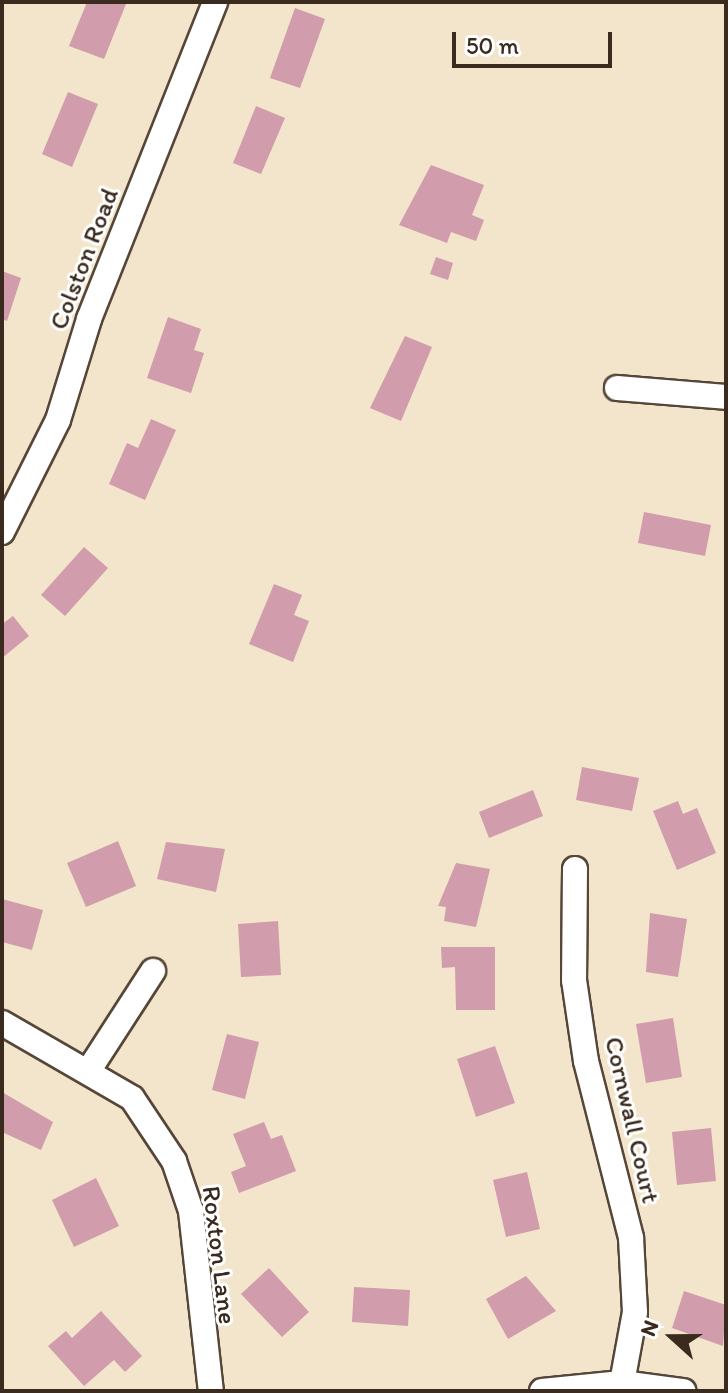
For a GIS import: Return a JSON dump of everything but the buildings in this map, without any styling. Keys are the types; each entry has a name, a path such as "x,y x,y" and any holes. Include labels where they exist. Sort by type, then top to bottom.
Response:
{"street":[{"name":"Colston Road","path":"2,532 58,420 89,319 215,2"},
{"path":"617,388 726,397"},
{"name":"Cornwall Court","path":"575,869 574,980 586,1061 631,1238 635,1312 622,1383"},
{"path":"89,1070 153,971"},
{"name":"Roxton Lane","path":"2,1023 89,1070 132,1098 183,1181 211,1391"},
{"path":"542,1391 622,1383 683,1391"}]}
